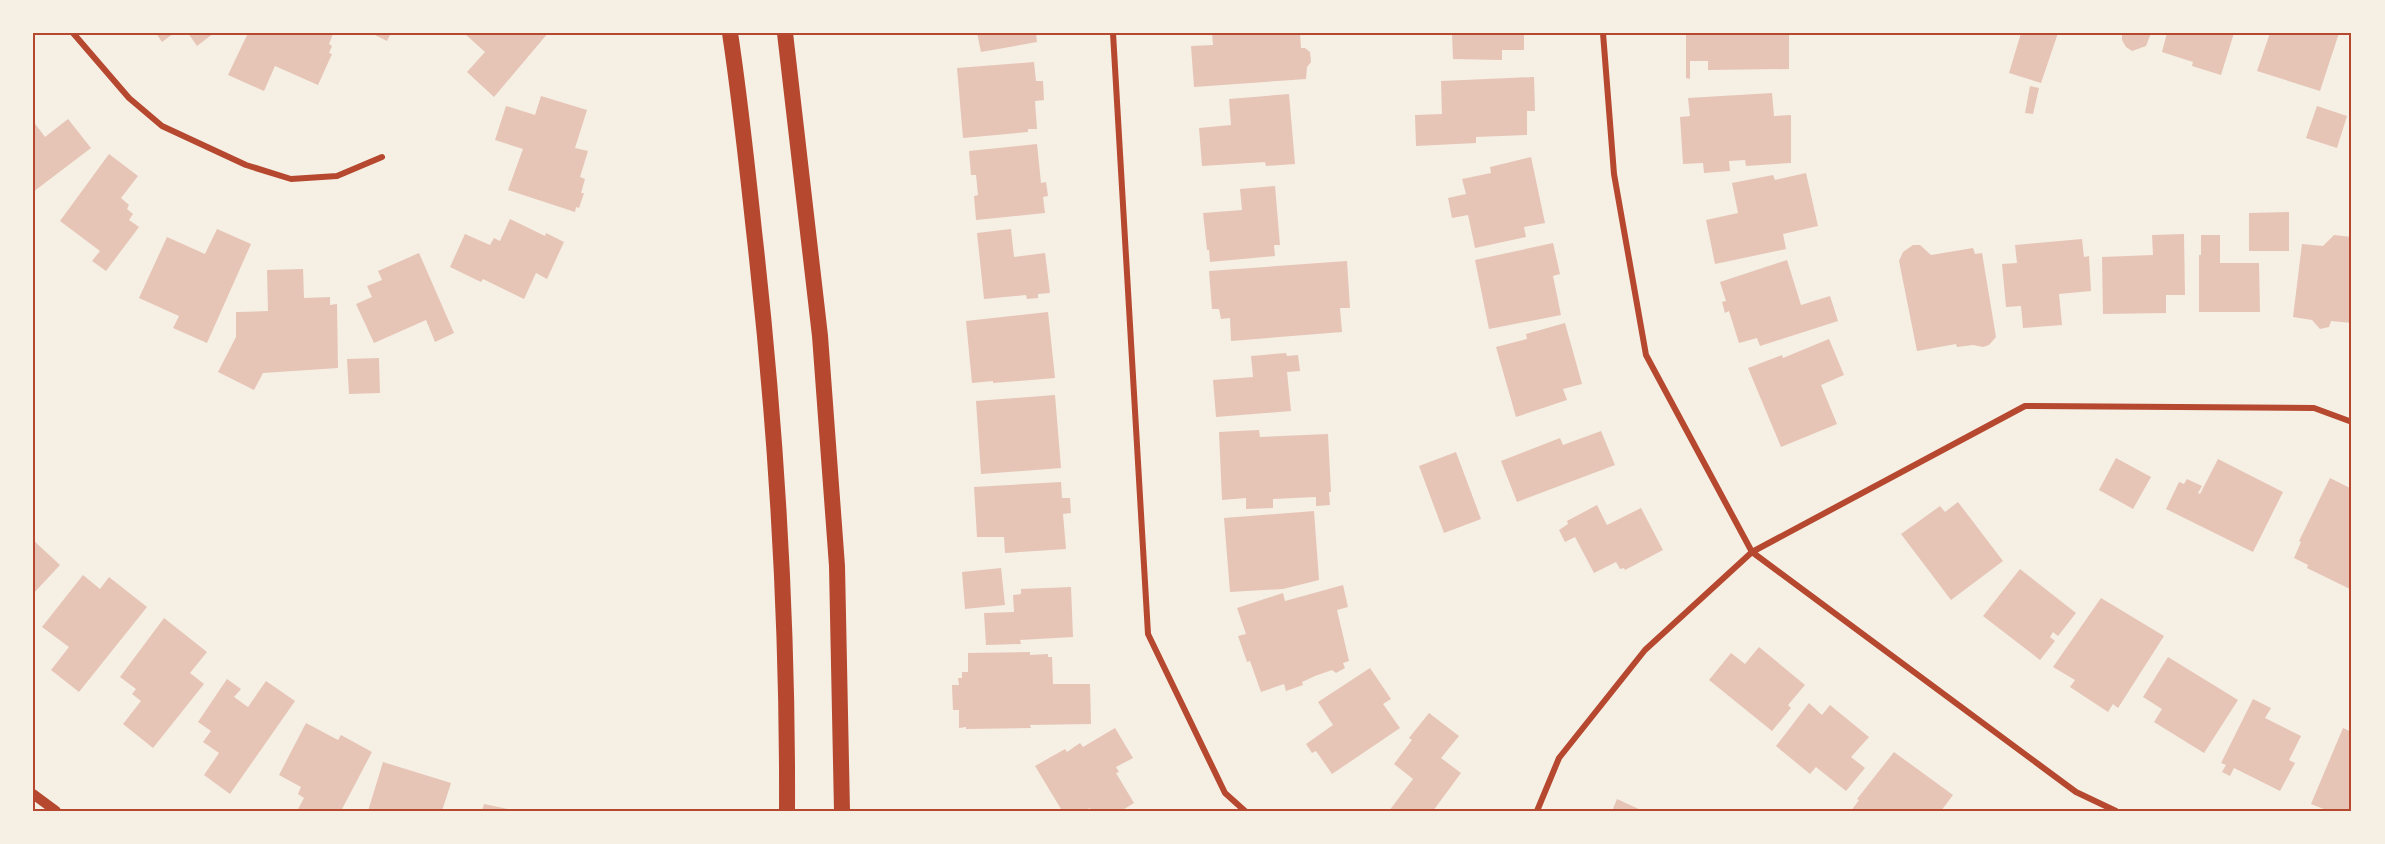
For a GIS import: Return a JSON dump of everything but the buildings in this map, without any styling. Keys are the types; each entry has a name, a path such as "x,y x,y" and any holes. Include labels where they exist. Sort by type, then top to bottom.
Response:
{"highway":[{"path":"730,33 738,82 767,341 782,568 787,811"},
{"path":"784,33 820,336 837,566 842,811"}],"street":[{"path":"73,33 129,98 162,126 246,165 291,179 337,176 382,157"},
{"path":"1113,33 1148,634 1225,793 1245,811"},
{"path":"1603,33 1614,174 1646,355 1752,552 2076,792 2116,811"},
{"path":"1537,811 1559,758 1645,650 1752,552 2025,406 2314,408 2352,422"},
{"path":"33,794 56,811"}]}
